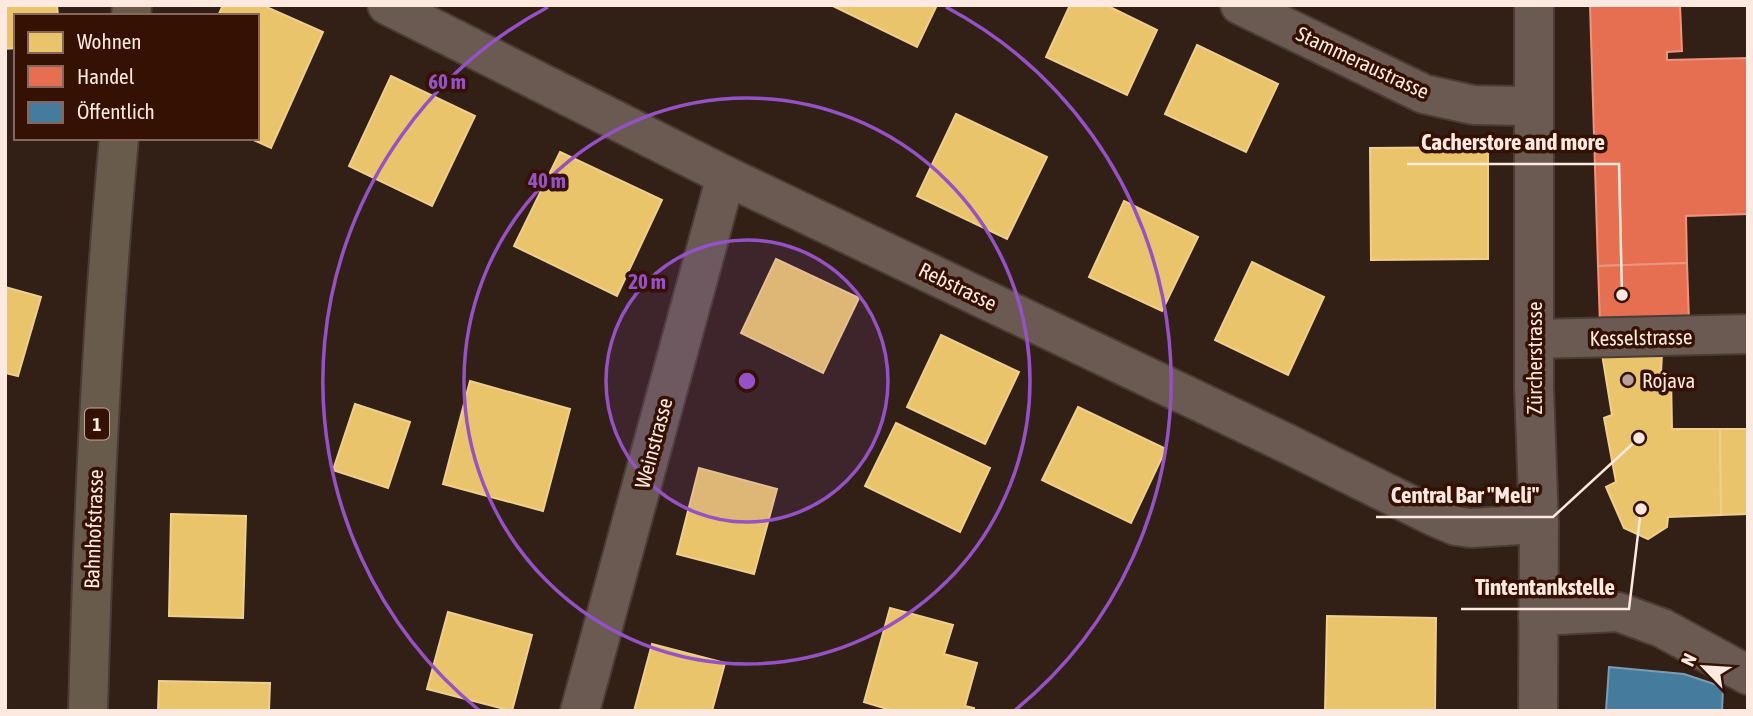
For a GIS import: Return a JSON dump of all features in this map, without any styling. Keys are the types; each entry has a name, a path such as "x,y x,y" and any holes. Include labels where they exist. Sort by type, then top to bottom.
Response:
{"main road":[{"name":"Bahnhofstrasse","path":"88,711 96,430 119,140"}],"street":[{"name":"Rebstrasse","path":"387,5 726,176 1435,517 1456,526 1471,528 1539,524"},
{"name":"Stammeraustrasse","path":"1240,5 1424,94 1473,105 1533,106"},
{"name":"Zürcherstrasse","path":"1534,5 1534,437 1539,524 1538,711"},
{"name":"Weinstrasse","path":"580,711 726,176"},
{"name":"Kesselstrasse","path":"1534,339 1748,334"},
{"path":"1538,616 1618,612 1662,628 1748,675"}],"building: Wohnen":[{"path":"5,5 57,5 58,14 14,14 14,48 5,49"},
{"path":"223,5 262,5 323,32 271,148 253,140 259,140 259,14 219,14"},
{"path":"831,5 937,5 917,47"},
{"path":"1070,5 1106,5 1157,30 1127,95 1046,57"},
{"path":"1197,45 1278,84 1246,152 1165,114"},
{"path":"391,76 475,116 432,206 349,166"},
{"path":"956,114 1047,157 1007,239 917,196"},
{"path":"1488,147 1488,259 1371,260 1370,148"},
{"path":"560,152 662,200 617,296 514,246"},
{"path":"1124,201 1198,237 1162,311 1089,277"},
{"path":"776,259 859,298 823,373 741,333"},
{"path":"1252,262 1324,297 1288,375 1215,340"},
{"path":"5,287 41,297 18,376 5,373"},
{"path":"941,335 1019,372 985,444 907,407"},
{"path":"1662,353 1661,373 1671,375 1672,429 1720,429 1721,515 1668,517 1667,527 1648,539 1624,528 1606,487 1616,482 1604,418 1612,415 1602,354"},
{"path":"470,381 570,409 543,511 443,484"},
{"path":"355,404 410,422 388,488 333,470"},
{"path":"1078,407 1166,449 1131,523 1042,480"},
{"path":"896,423 990,468 960,532 865,486"},
{"path":"1720,429 1748,429 1748,514 1721,515"},
{"path":"699,468 777,489 754,574 677,554"},
{"path":"171,514 246,516 243,618 169,616"},
{"path":"890,608 953,625 944,654 977,663 965,706 974,708 974,711 894,711 864,702"},
{"path":"448,612 532,635 512,711 427,689"},
{"path":"1327,616 1436,618 1435,711 1325,711"},
{"path":"652,644 725,663 712,711 634,711"},
{"path":"159,681 270,683 269,711 158,711"}],"building: Handel":[{"path":"1590,5 1680,5 1682,51 1667,52 1667,60 1748,58 1748,214 1686,216 1687,263 1598,266"},
{"path":"1687,263 1689,321 1600,324 1598,266"}],"building: Öffentlich":[{"path":"1609,667 1684,674 1723,687 1722,711 1606,711"}],"place":[{"name":"Cacherstore and more","path":"1622,295"},
{"name":"Rojava","path":"1628,380"},
{"name":"Central Bar \"Meli\"","path":"1639,438"},
{"name":"Tintentankstelle","path":"1641,509"}]}
